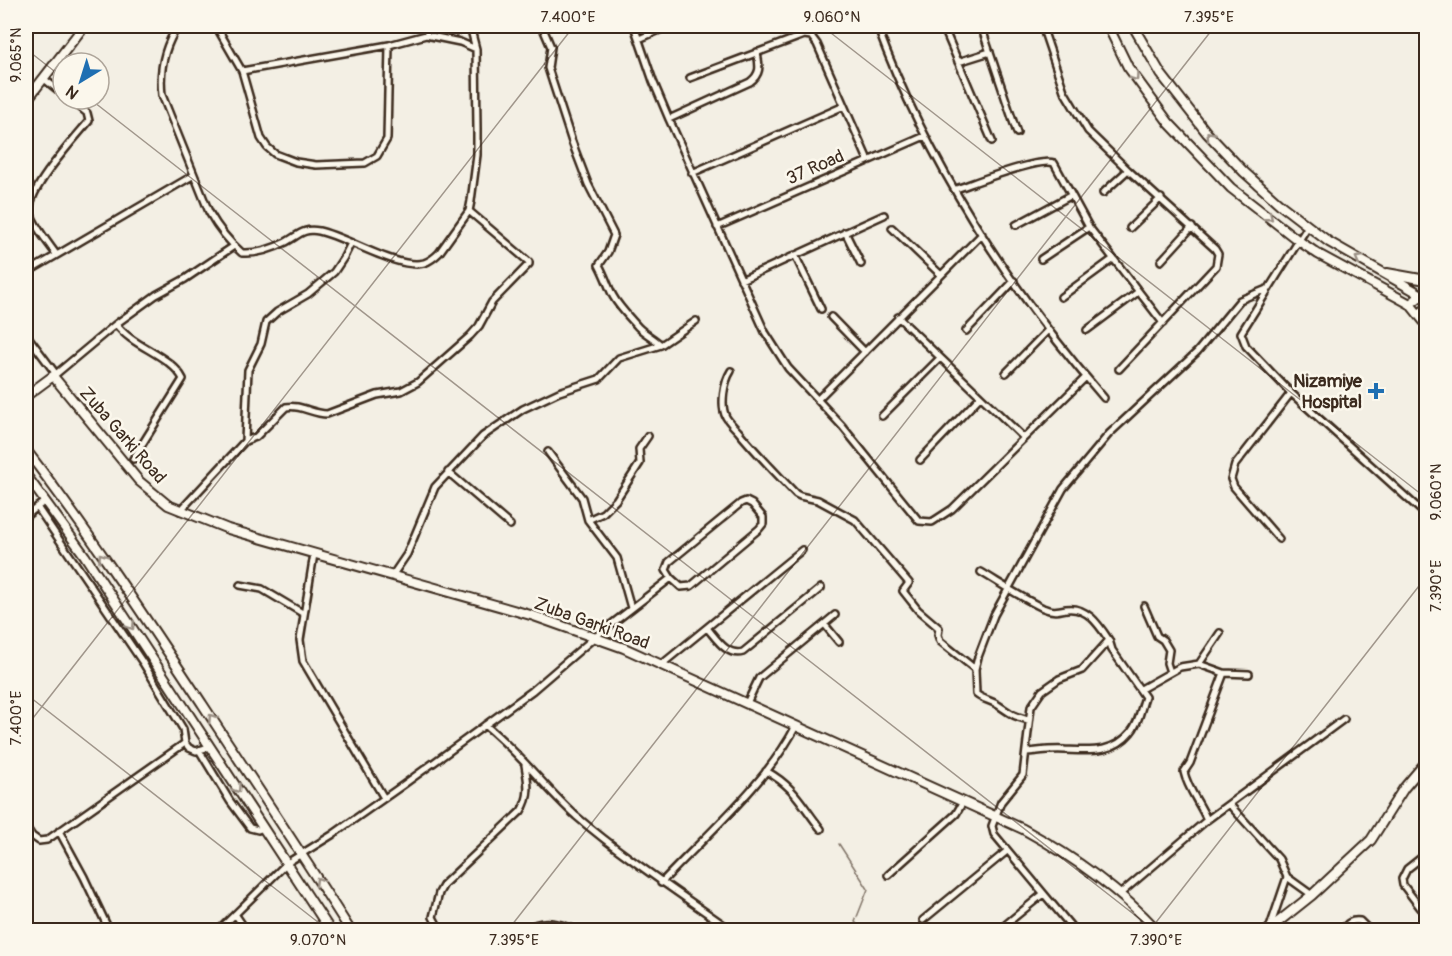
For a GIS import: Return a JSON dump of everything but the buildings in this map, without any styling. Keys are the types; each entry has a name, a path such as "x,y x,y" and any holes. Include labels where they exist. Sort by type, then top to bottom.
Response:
{"main road":[{"path":"26,101 84,26"},
{"path":"1108,26 1128,66 1169,123 1232,188 1299,241 1410,304 1426,324"},
{"path":"1133,26 1161,74 1207,133 1244,172 1282,206 1329,242 1425,296"},
{"path":"1381,272 1426,280"},
{"path":"1410,304 1425,296"},
{"path":"1419,314 1426,309"},
{"path":"26,396 55,375"},
{"name":"Zuba Garki Road","path":"55,375 139,481 168,505 228,529 534,616 662,665 1023,829 1076,860 1120,894 1157,930"},
{"path":"26,450 168,653 302,853 350,930"},
{"path":"26,475 85,556 330,930"},
{"path":"1269,930 1312,896 1371,840 1404,788 1426,762"}],"street":[{"path":"178,26 166,50 160,76 162,95 209,212 219,229 234,246 242,253 254,254 288,241 296,233 310,230 320,231 394,260 423,264 434,259 469,211 477,154 476,49 470,26"},
{"path":"216,26 242,71 261,138 267,147 275,154 296,162 316,165 365,162 377,156 384,146 387,139 389,45"},
{"path":"426,35 430,26"},
{"path":"542,26 551,47 548,68 572,142 588,184 614,235 608,252 599,265 610,284 614,297 624,311 640,330 652,336 661,345"},
{"path":"634,26 692,174 765,332 777,353 843,426 914,517 924,523 932,522 952,509 1086,377"},
{"path":"639,39 669,26"},
{"path":"877,26 898,81 925,136 982,234 1048,330 1104,398"},
{"path":"943,26 992,141"},
{"path":"981,26 1017,134"},
{"path":"1042,26 1062,84 1076,112 1094,139 1215,249 1218,261 1163,324 1119,369"},
{"path":"242,71 389,45 426,35 460,42 476,49"},
{"path":"690,78 804,35 811,36 817,44 868,160"},
{"path":"669,119 750,82 760,69 757,52"},
{"path":"958,62 990,52"},
{"path":"43,78 51,84"},
{"path":"692,174 844,106"},
{"path":"56,254 32,217 30,205 49,171 89,121 85,111"},
{"name":"37 Road","path":"717,227 925,136"},
{"path":"956,189 1021,167 1049,161 1054,163 1070,196 1089,226 1163,324"},
{"path":"1103,193 1128,170"},
{"path":"26,273 194,175"},
{"path":"1016,225 1070,196"},
{"path":"1130,228 1161,198"},
{"path":"180,511 245,441 256,437 286,407 300,407 319,414 327,414 377,395 401,391 418,381 470,336 479,326 492,303 529,262 469,211"},
{"path":"741,280 884,214"},
{"path":"1041,259 1089,226"},
{"path":"1308,226 1244,327 1242,338 1246,346 1291,393 1426,515"},
{"path":"1161,261 1192,227"},
{"path":"892,228 941,275"},
{"path":"845,232 861,264"},
{"path":"818,399 982,234"},
{"path":"245,441 249,370 261,344 266,322 277,312 308,294 334,272 351,243"},
{"path":"26,334 55,375 116,324 156,295 185,279 234,246"},
{"path":"795,255 821,309"},
{"path":"1061,297 1113,259"},
{"path":"966,331 1014,281"},
{"path":"1029,720 1012,716 996,703 976,694 975,669 994,615 1063,489 1083,463 1125,418 1197,352 1240,300 1269,288"},
{"path":"1087,330 1138,292"},
{"path":"831,317 865,352"},
{"path":"898,317 1024,438"},
{"path":"392,576 407,554 435,487 483,436 523,409 559,392 599,379 619,358 661,345 696,321"},
{"path":"116,324 127,337 176,369 183,379 133,459"},
{"path":"1006,373 1048,330"},
{"path":"882,416 940,358"},
{"path":"730,371 724,392 726,417 748,444 800,496 818,500 855,520 909,583 903,591 918,610 939,628 940,641 975,669"},
{"path":"1279,539 1234,487 1232,472 1291,393"},
{"path":"920,460 980,397"},
{"path":"588,520 603,513 616,500 640,464 639,449 648,436"},
{"path":"548,452 582,498 588,520 618,558 632,608"},
{"path":"448,472 510,525"},
{"path":"26,516 45,501"},
{"path":"750,502 763,517 763,524 759,529 691,586 681,587 671,578 666,570 669,562 741,503 750,502"},
{"path":"37,507 143,663 183,729 185,743 196,751 209,747"},
{"path":"662,665 801,550"},
{"path":"314,554 300,640 303,662 384,798"},
{"path":"981,572 1054,612 1069,608 1084,611 1097,621 1110,640 1112,650 1145,697 1138,720 1131,732 1118,743 1097,752 1047,750 1027,752"},
{"path":"219,930 287,863 332,835 532,691 671,578"},
{"path":"240,585 262,589 304,614"},
{"path":"707,628 723,646 738,654 821,588"},
{"path":"1144,606 1156,636 1163,640 1169,650 1167,663 1170,672"},
{"path":"747,703 759,678 835,615"},
{"path":"825,625 839,642"},
{"path":"1199,664 1220,633"},
{"path":"1074,930 992,831 994,816 1006,794 1023,775 1031,706 1042,691 1059,679 1082,670 1110,640"},
{"path":"1141,689 1180,667 1199,664 1224,673 1250,674"},
{"path":"1207,820 1200,802 1187,786 1184,772 1190,763 1224,673"},
{"path":"1120,894 1207,820 1344,719"},
{"path":"485,725 502,739 576,815 661,883 731,930"},
{"path":"661,883 766,771 796,726"},
{"path":"26,827 39,841 47,840 185,743"},
{"path":"199,750 230,801 250,828 258,830 264,828"},
{"path":"440,930 433,916 439,893 444,884 525,805 529,786 525,763"},
{"path":"766,771 788,784 821,829"},
{"path":"888,875 956,814 963,802"},
{"path":"1229,804 1280,859 1287,877 1312,896"},
{"path":"59,831 109,930"},
{"path":"923,920 1007,850"},
{"path":"1426,854 1407,869 1402,879 1403,885 1426,915"},
{"path":"1269,930 1287,877"},
{"path":"999,930 1043,894"},
{"path":"235,914 246,930"},
{"path":"1343,930 1346,924 1353,920 1360,921 1370,930"},
{"path":"525,930 546,922 560,923 576,930"}],"waterway":[{"path":"839,844 868,889 855,922 863,930"}],"place":[{"name":"Nizamiye Hospital","path":"1376,391"}]}
